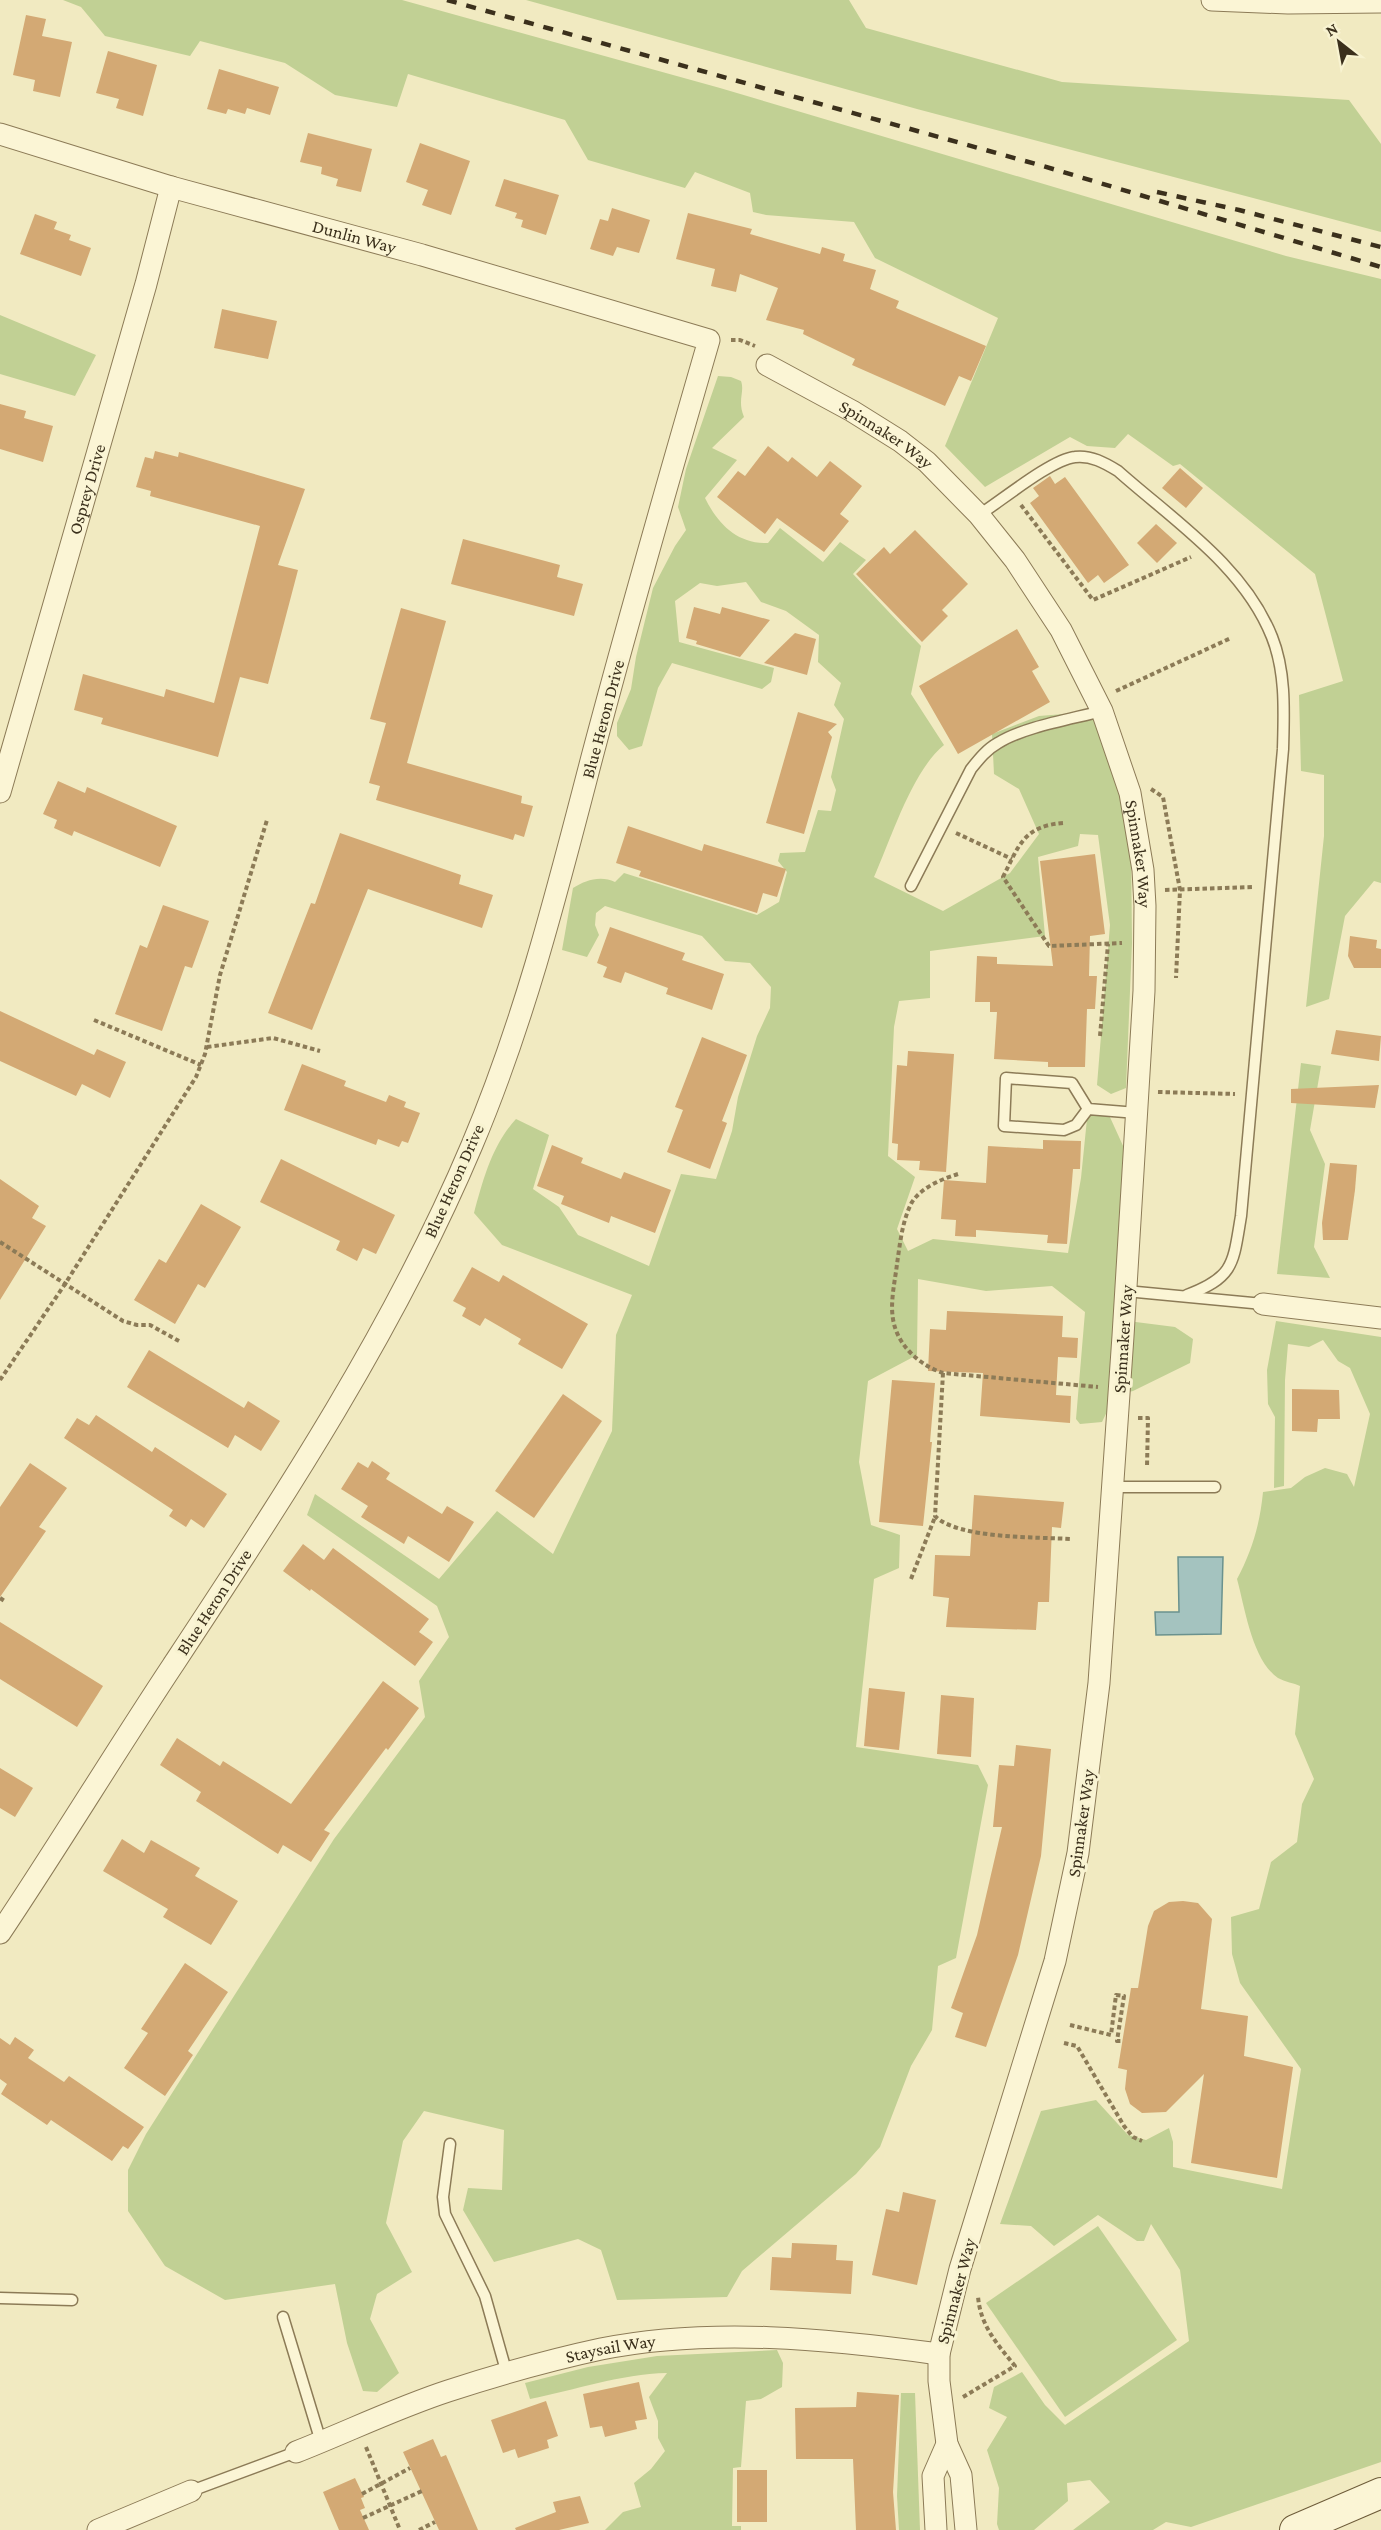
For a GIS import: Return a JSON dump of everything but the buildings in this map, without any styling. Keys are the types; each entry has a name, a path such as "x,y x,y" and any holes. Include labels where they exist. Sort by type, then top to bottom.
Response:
{"main road":[{"path":"1295,2530 1381,2493"}],"street":[{"path":"1212,0 1288,3 1381,2"},
{"name":"Dunlin Way","path":"0,134 171,187 422,255 709,340"},
{"name":"Osprey Drive","path":"0,792 146,284 171,187"},
{"name":"Blue Heron Drive","path":"0,1933 219,1597 346,1392 385,1326 454,1187 499,1078 551,912 603,715 709,340"},
{"name":"Spinnaker Way","path":"764,357 900,441 927,462 979,515 1016,561 1106,702 1130,793 1143,870 1146,906 1144,992 1126,1291 1093,1741 1078,1853 1067,1908 1039,2017 960,2269 939,2354 939,2381 946,2444 961,2475 966,2530"},
{"path":"1263,1304 1381,1318"},
{"name":"Staysail Way","path":"296,2452 447,2392 600,2349 647,2342 697,2339 784,2339 939,2354"},
{"name":"Spinnaker Way","path":"936,2530 933,2476 946,2444"},
{"path":"98,2530 191,2491"}],"lane":[{"path":"979,515 1059,462 1075,457 1092,458 1118,471 1208,550 1239,582 1259,609 1273,638 1280,667 1284,705 1283,749 1241,1216 1232,1261 1223,1278 1210,1287 1187,1295"},
{"path":"911,886 971,769 982,755 998,742 1106,702"},
{"path":"1006,1078 1072,1083 1088,1109 1076,1125 1064,1130 1004,1126 1006,1078"},
{"path":"1088,1109 1137,1113"},
{"path":"1126,1291 1263,1304"},
{"path":"1113,1487 1215,1487"},
{"path":"450,2144 443,2197 446,2214 485,2296 507,2374"},
{"path":"0,2298 72,2300"},
{"path":"283,2317 321,2442"},
{"path":"191,2491 296,2452"}],"path":[{"path":"709,340 740,340 764,357"},
{"path":"1012,493 1093,600 1208,550"},
{"path":"1106,702 1231,638"},
{"path":"1148,788 1163,797 1180,890 1176,978"},
{"path":"0,1380 65,1284 196,1077 207,1047 220,975 267,820"},
{"path":"1063,822 1036,827 1020,844 1003,877 1048,946 1116,943"},
{"path":"965,838 1012,859"},
{"path":"1161,890 1271,887"},
{"path":"1100,1036 1108,944"},
{"path":"94,1020 201,1065"},
{"path":"207,1047 273,1038 320,1051"},
{"path":"1151,1092 1253,1094"},
{"path":"958,1174 941,1180 924,1190 913,1201 901,1237 892,1318 910,1354 932,1369 944,1373 1093,1386"},
{"path":"0,1242 123,1321 137,1325 150,1325 179,1341"},
{"path":"911,1578 935,1516 944,1373"},
{"path":"1130,1418 1148,1418 1147,1467"},
{"path":"935,1516 941,1523 985,1534 1071,1539"},
{"path":"0,1598 6,1602"},
{"path":"1070,2025 1111,2035 1116,1995 1124,1996 1118,2041 1122,2041"},
{"path":"1065,2043 1077,2046 1114,2111 1133,2137 1142,2141"},
{"path":"954,2401 1015,2366 987,2330 979,2311 978,2294"},
{"path":"366,2446 400,2530"},
{"path":"362,2494 410,2468"},
{"path":"363,2518 422,2491"},
{"path":"419,2530 435,2522"}],"green space":[{"path":"63,0 402,0 720,88 1286,256 1381,279 1381,883 1374,881 1345,916 1329,999 1306,1007 1324,836 1324,775 1301,771 1299,695 1343,681 1315,574 1180,464 1173,466 1128,434 1115,448 1087,446 1070,437 985,487 945,446 998,318 875,258 854,222 753,212 750,193 695,172 685,188 588,160 565,120 408,74 397,107 335,95 285,63 200,41 190,56 105,36 81,7"},
{"path":"526,0 849,0 866,28 1062,82 1349,100 1381,144 1381,232 917,109"},
{"path":"0,315 96,355 75,396 0,374"},
{"path":"718,376 741,381 741,406 744,417 712,448 737,460 705,498 722,524 747,540 768,543 780,528 823,562 840,542 866,560 853,574 921,646 911,694 944,745 922,771 912,788 874,877 943,911 1010,873 1039,834 1019,789 994,774 992,734 1039,716 1089,712 1103,738 1113,766 1131,841 1132,943 1126,1088 1111,1094 1097,1085 1110,925 1098,835 1080,834 1078,846 1038,857 1045,936 930,951 930,998 899,1001 894,1027 888,1156 915,1177 897,1229 908,1251 933,1239 1068,1253 1081,1178 1088,1109 1109,1115 1124,1148 1120,1320 1175,1327 1193,1339 1190,1363 1133,1391 1115,1395 1102,1422 1080,1424 1076,1419 1085,1312 1052,1286 986,1291 918,1279 917,1355 868,1381 859,1462 871,1525 900,1535 899,1568 874,1579 856,1747 978,1765 988,1785 956,1958 938,1966 932,2030 911,2066 880,2147 856,2174 742,2271 727,2297 617,2300 601,2250 578,2239 494,2262 463,2210 468,2188 502,2190 504,2130 424,2111 403,2141 386,2223 412,2272 377,2294 370,2319 399,2373 377,2392 363,2391 347,2343 335,2284 225,2300 165,2266 128,2211 128,2170 146,2134 334,1839 425,1717 419,1681 449,1637 437,1606 307,1515 315,1494 439,1579 497,1511 553,1554 612,1431 616,1335 632,1295 502,1245 474,1213 485,1176 501,1140 516,1119 549,1135 533,1189 559,1207 578,1235 649,1266 681,1174 716,1179 732,1131 738,1097 757,1036 770,1008 771,987 750,963 725,961 702,936 605,906 596,913 595,925 599,935 587,957 562,950 573,888 593,879 615,882 624,873 757,915 779,902 787,872 778,861 780,853 805,852 818,810 831,811 836,790 831,777 844,719 834,705 841,683 818,662 819,635 786,611 761,602 746,582 717,586 700,583 675,601 679,642 774,668 771,682 762,689 672,663 658,688 642,746 629,750 617,736 617,723 631,689 636,657 653,588 686,530 678,507 686,469"},
{"path":"1301,1063 1321,1066 1310,1130 1325,1164 1314,1247 1330,1278 1277,1274"},
{"path":"1276,1321 1381,1337 1381,2462 1191,2527 1166,2522 1153,2530 1073,2530 1110,2502 1090,2480 1067,2483 1068,2501 1034,2530 999,2530 997,2524 999,2488 987,2450 1007,2417 989,2408 994,2387 1022,2372 1045,2405 1065,2425 1189,2341 1180,2270 1151,2224 1144,2241 1137,2241 1098,2215 1054,2246 1031,2226 1000,2224 1041,2111 1096,2100 1128,2135 1146,2140 1169,2128 1173,2142 1173,2167 1282,2189 1301,2069 1240,1983 1232,1954 1231,1917 1259,1909 1271,1862 1297,1842 1302,1804 1314,1779 1295,1734 1300,1686 1278,1678 1262,1659 1251,1633 1237,1579 1254,1537 1263,1492 1291,1488 1305,1477 1325,1468 1347,1474 1354,1487 1370,1414 1350,1368 1338,1361 1323,1340 1309,1347 1288,1344 1285,1380 1284,1486 1274,1488 1275,1417 1268,1404 1267,1370"},
{"path":"1098,2226 1177,2340 1065,2417 986,2303"},
{"path":"777,2350 783,2363 782,2387 761,2399 746,2401 741,2467 733,2468 732,2526 741,2526 741,2530 605,2530 623,2512 641,2507 634,2483 651,2469 665,2451 658,2438 658,2421 649,2397 667,2373 615,2379 530,2399 525,2383 588,2367 657,2356"},
{"path":"901,2393 915,2393 920,2530 899,2530 897,2496"}],"water":[{"path":"1178,1557 1223,1557 1221,1634 1156,1635 1155,1612 1179,1612"}],"railway":[{"path":"447,0 1043,166 1381,267"},
{"path":"1157,192 1239,210 1381,247"}]}
